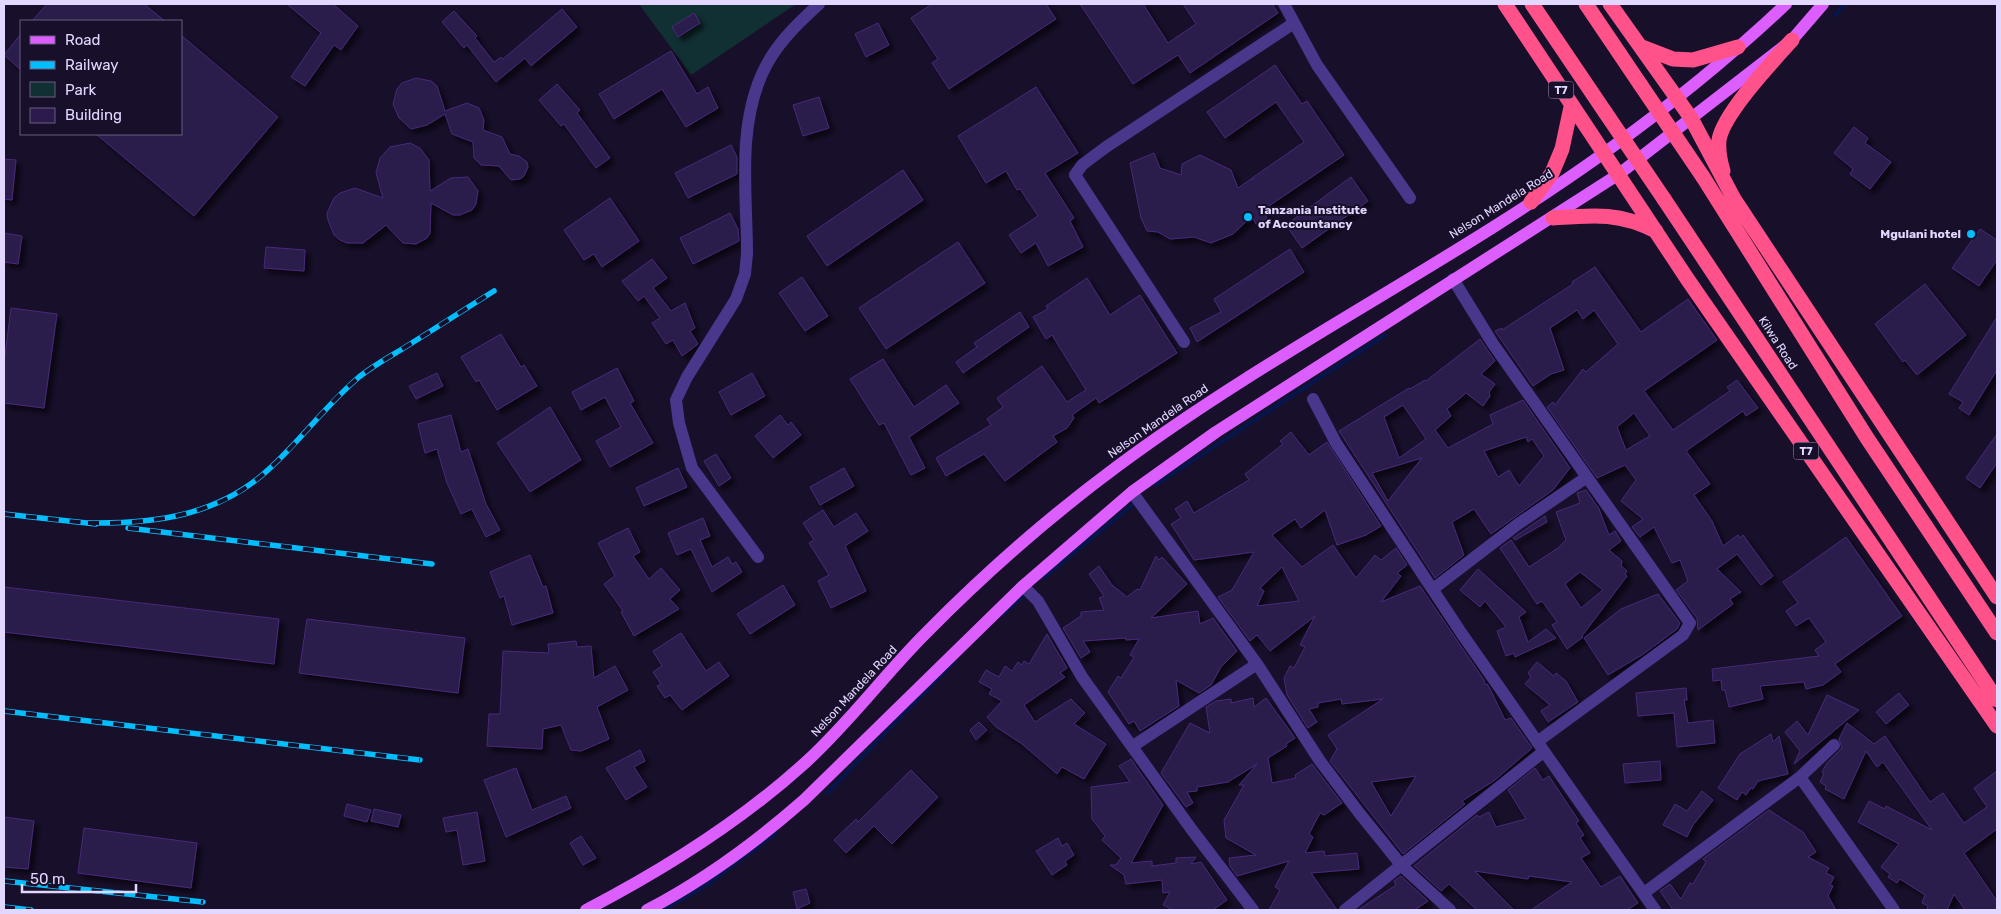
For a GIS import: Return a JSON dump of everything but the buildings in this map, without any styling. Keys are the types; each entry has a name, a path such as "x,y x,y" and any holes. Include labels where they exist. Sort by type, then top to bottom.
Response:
{"highway":[{"name":"T7","path":"1506,4 1571,107 1658,231 1688,280 1997,726"},
{"name":"Kilwa Road","path":"1532,4 1997,700"},
{"name":"Kilwa Road","path":"1586,4 1703,177 1867,438 1997,633"},
{"path":"1610,4 1691,118 1727,188 1997,597"},
{"path":"1727,188 1719,156 1719,138 1744,96 1792,40"},
{"path":"1642,47 1673,59 1693,60 1738,47"},
{"path":"1531,202 1552,173 1562,148 1571,107"},
{"path":"1553,218 1597,214 1621,216 1658,231"}],"main road":[{"name":"Nelson Mandela Road","path":"586,910 689,853 766,796 808,760 924,634 1002,561 1045,522 1121,464 1218,396 1531,202 1604,154 1677,98 1786,4"},
{"path":"647,910 711,871 783,819 841,766 1023,586 1132,492 1216,432 1453,279 1553,218 1618,174 1792,40 1823,4"}],"street":[{"path":"758,557 692,468 679,423 676,400 687,377 732,305 745,274 747,254 746,124 762,73 789,32 819,4"},
{"path":"1284,4 1322,73 1410,198"},
{"path":"1184,342 1075,175 1082,165 1106,146 1294,23"},
{"path":"1345,910 1402,866 1540,747 1683,635 1690,623 1493,344 1453,279"},
{"path":"1313,399 1336,443 1433,590 1540,747 1656,910"},
{"path":"1433,590 1518,524 1587,477"},
{"path":"1132,492 1257,664 1320,761 1402,866 1450,910"},
{"path":"1023,586 1038,601 1082,677 1192,830 1254,910"},
{"path":"1133,746 1257,664"},
{"path":"1644,893 1800,777 1834,745"},
{"path":"1800,777 1894,910"}],"green space":[{"path":"639,4 796,4 691,75"}],"waterway":[{"path":"1835,15 1845,4"},
{"path":"1155,485 1385,335"},
{"path":"1043,578 1137,501"},
{"path":"1003,614 1026,593"},
{"path":"827,793 955,661"},
{"path":"663,910 707,885 776,833"}],"railway":[{"path":"88,523 137,522 161,519 207,507 229,497 250,485 269,469 359,377 494,291"},
{"path":"4,514 96,524"},
{"path":"128,528 432,564"},
{"path":"4,711 420,760"},
{"path":"4,881 203,902"},
{"path":"4,907 31,910"}],"place":[{"name":"Tanzania Institute of Accountancy","path":"1248,217"},
{"name":"Mgulani hotel","path":"1971,234"}]}
